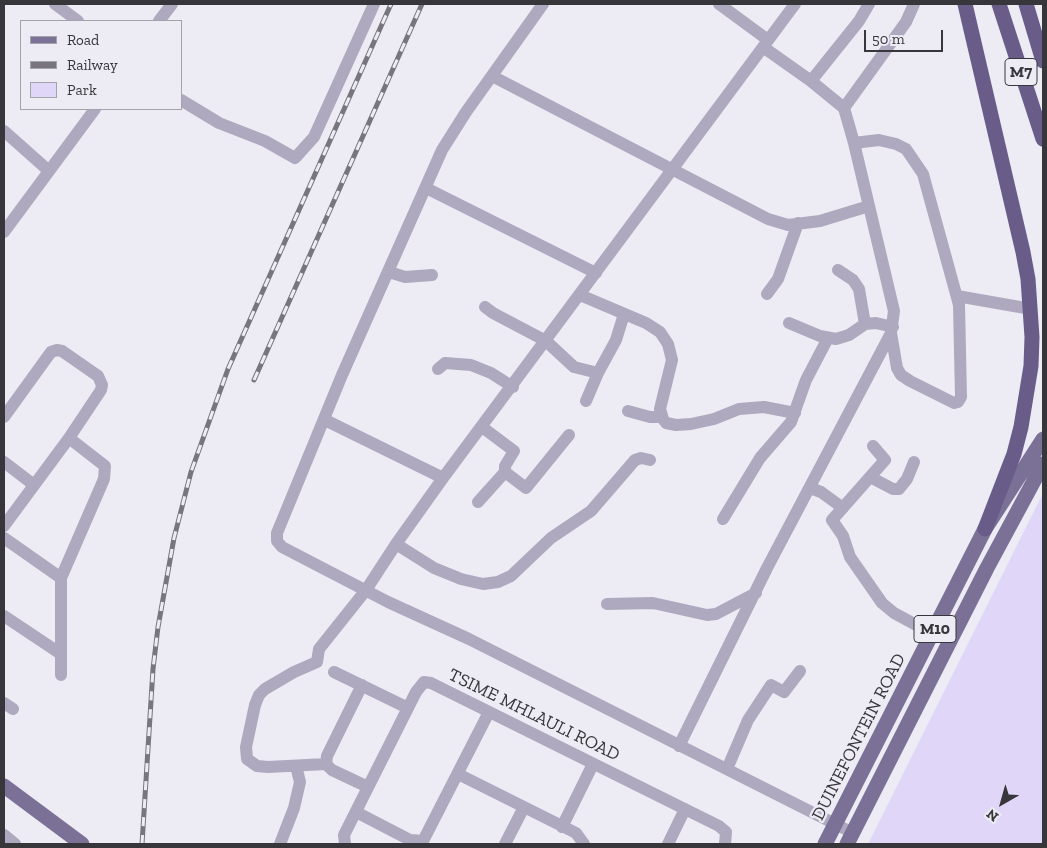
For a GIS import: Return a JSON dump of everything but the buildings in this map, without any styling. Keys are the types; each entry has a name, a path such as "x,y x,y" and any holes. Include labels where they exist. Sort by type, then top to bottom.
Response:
{"highway":[{"path":"965,4 1015,211 1027,274 1031,309 1031,366 1021,427 1012,461 985,529"},
{"name":"M7","path":"999,4 1043,140"},
{"name":"M7","path":"1026,4 1043,61"}],"main road":[{"name":"DUINEFONTEIN ROAD","path":"825,844 985,529 1043,439"},
{"name":"M10","path":"850,838 1043,464"},
{"path":"4,786 82,844"}],"street":[{"path":"54,4 77,20"},
{"path":"160,20 172,4"},
{"path":"182,101 219,124 265,141 296,158 314,137 374,4"},
{"path":"543,4 446,141 342,375 277,534 277,541 282,547 366,590 486,647 727,769 772,794 836,824 850,838"},
{"path":"719,4 736,8 766,43 844,108 894,311 892,330 897,368 901,375 922,388 958,402 961,397 960,312 920,166 906,150 896,144 879,140 854,143"},
{"path":"326,764 257,766 247,759 246,747 254,705 259,695 265,688 317,662 316,657 320,649 366,590 443,478 513,387 795,4"},
{"path":"811,81 859,21 869,4"},
{"path":"844,108 858,86 906,22 914,4"},
{"path":"492,76 768,219 788,224 820,221 869,206"},
{"path":"4,232 94,110"},
{"path":"4,131 49,171"},
{"path":"426,188 596,273"},
{"path":"767,294 778,279 798,223"},
{"path":"838,270 854,280 859,289 865,324"},
{"path":"389,272 405,277 432,275"},
{"path":"580,295 660,332 668,344 672,360 661,405 662,417 666,422 676,425 714,419 739,409 764,407 795,413"},
{"path":"957,296 1031,309"},
{"path":"485,307 493,314 546,341 574,367 598,373"},
{"path":"586,401 598,373 616,340 624,314"},
{"path":"789,323 828,338 843,338 865,324 892,330"},
{"path":"679,746 694,711 892,330"},
{"path":"723,519 760,458 791,422 806,380 828,338"},
{"path":"4,417 51,352 57,350 62,351 98,376 102,385 101,390 69,438 4,526"},
{"path":"438,369 445,363 471,365 491,373 513,387"},
{"path":"628,411 650,417 662,417"},
{"path":"325,420 443,478"},
{"path":"478,502 505,472 505,466 514,451 482,427"},
{"path":"505,472 526,488 568,436"},
{"path":"61,675 61,578 105,472 103,463 69,438"},
{"path":"873,446 885,460 832,520 843,536 850,557 882,603 894,613 933,634"},
{"path":"396,544 434,568 461,580 483,584 498,582 511,576 551,538 591,511 635,460 641,458 650,460"},
{"path":"4,462 34,485"},
{"path":"870,477 894,489 899,489 907,479 914,462"},
{"path":"810,488 821,492 843,508"},
{"path":"4,538 61,578"},
{"path":"607,604 653,603 707,615 716,614 756,592"},
{"path":"4,616 61,654"},
{"path":"727,769 748,720 771,685 784,692 800,671"},
{"path":"334,672 408,708"},
{"name":"TSIME MHLAULI ROAD","path":"345,844 344,835 420,685 424,682 430,683 685,809 726,832 725,844"},
{"path":"362,685 326,756 326,764 332,770 368,787"},
{"path":"356,812 410,840 423,841 489,712"},
{"path":"562,827 594,764"},
{"path":"280,844 294,808 300,782 296,766"},
{"path":"458,774 576,833 584,844"},
{"path":"505,844 524,807"},
{"path":"668,844 685,809"},
{"path":"4,835 15,844"}],"green space":[{"path":"1043,493 1043,844 868,844"}],"railway":[{"path":"142,844 153,669 158,627 174,538 191,472 228,369 391,4"},
{"path":"254,380 422,4"}]}
